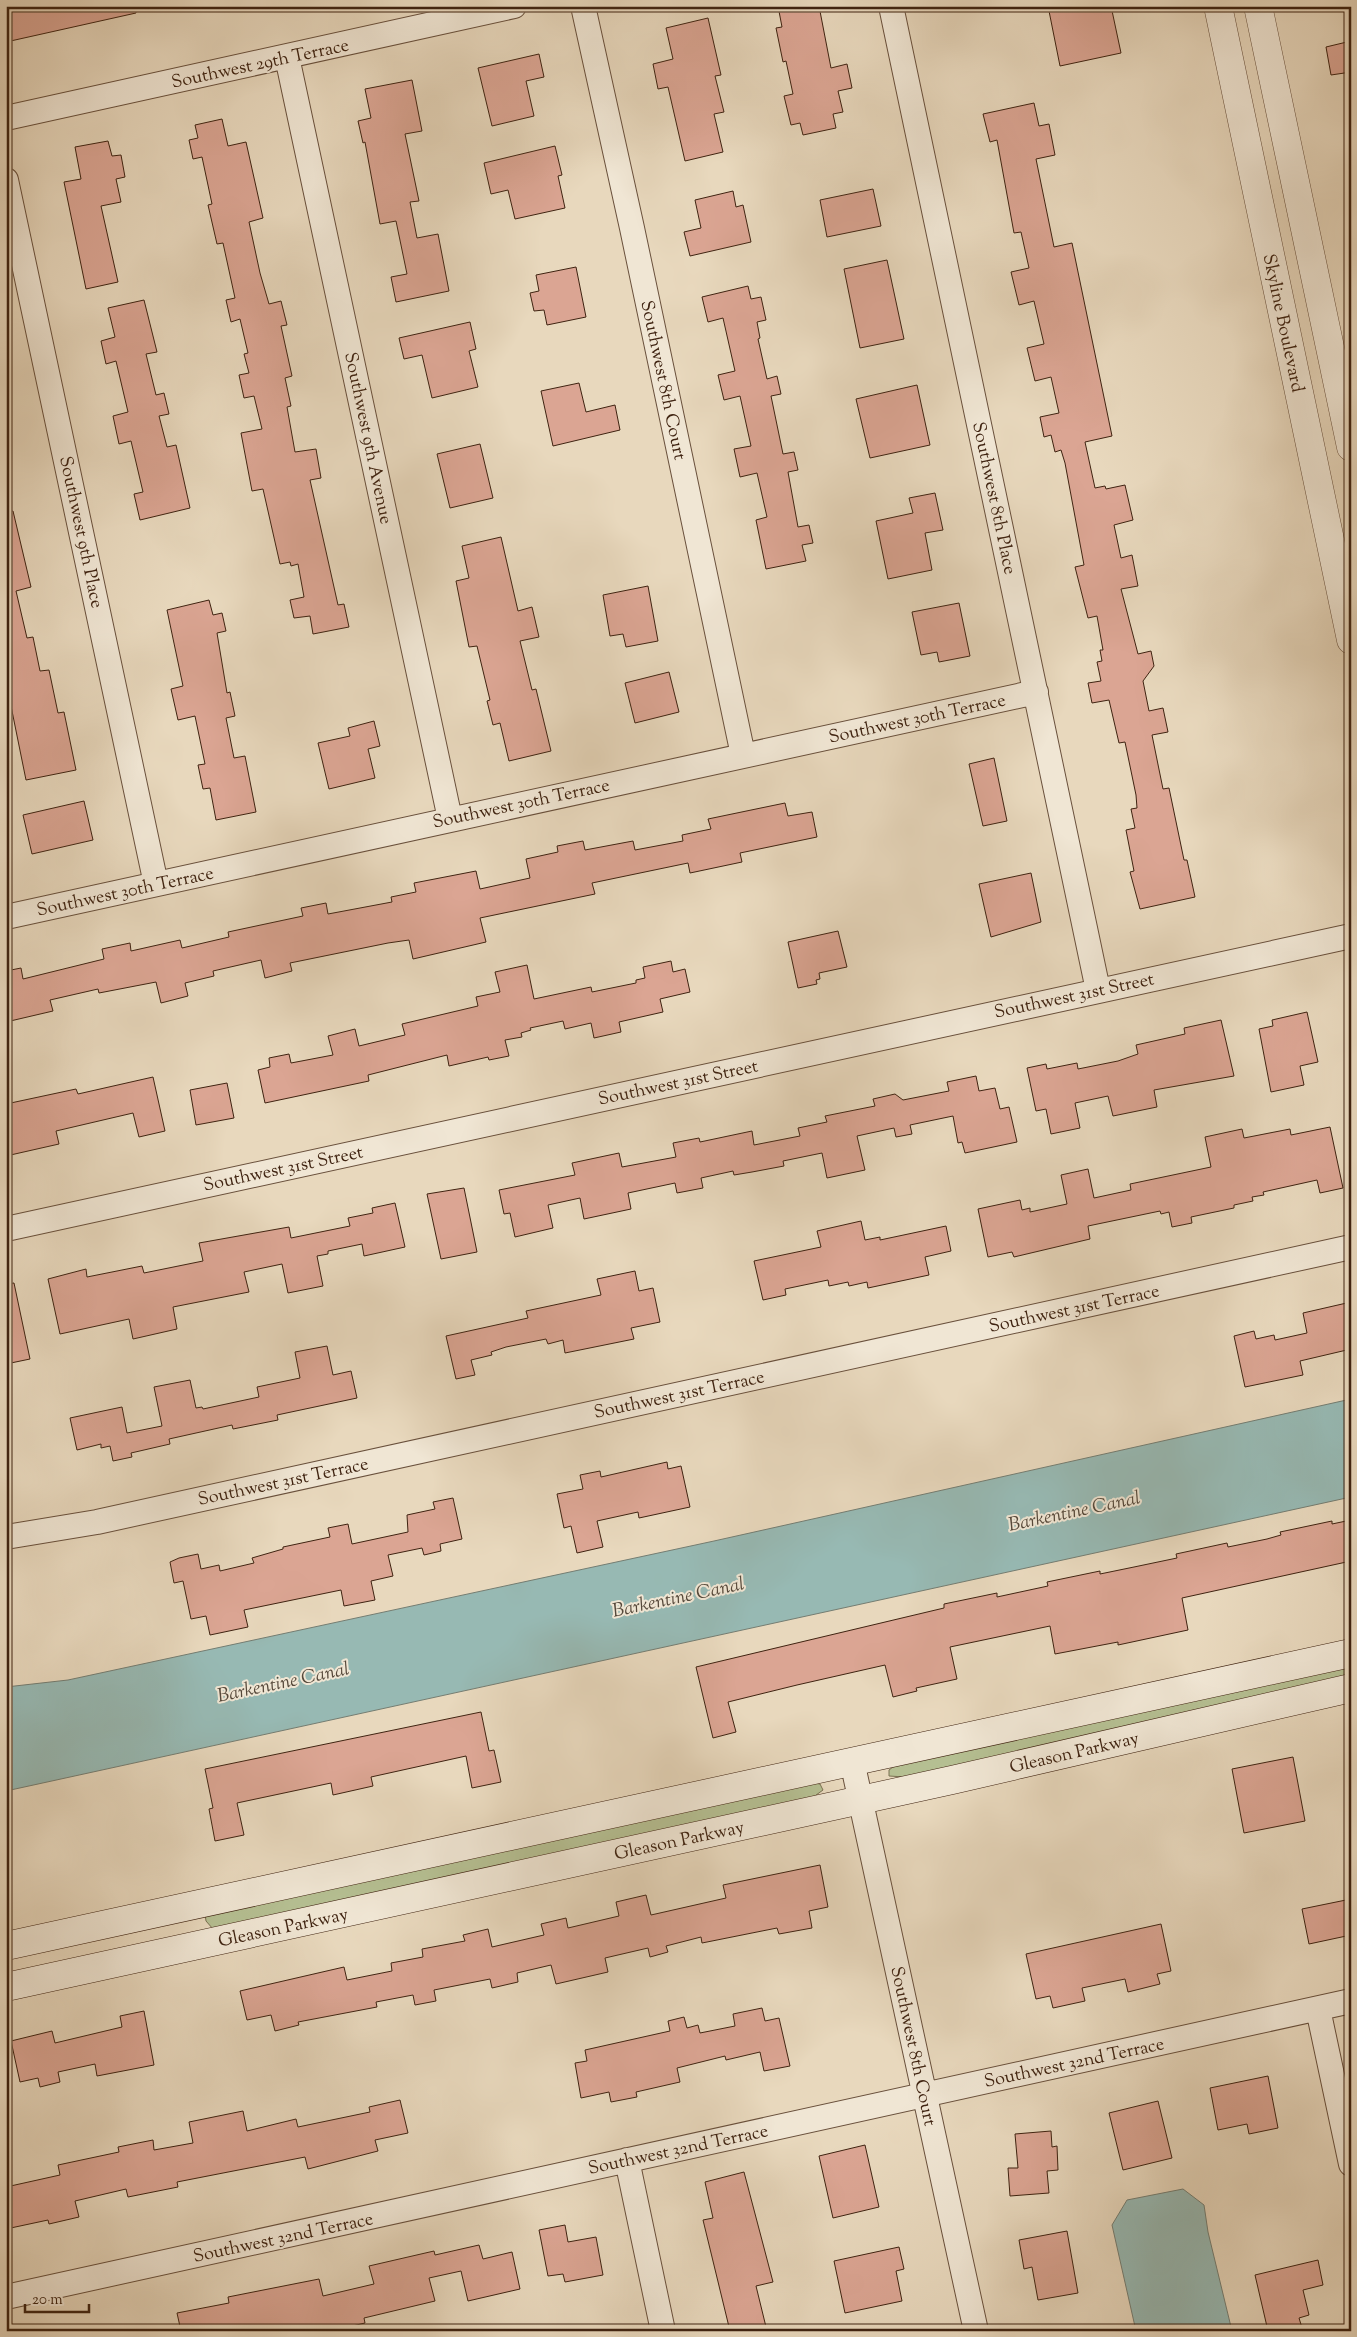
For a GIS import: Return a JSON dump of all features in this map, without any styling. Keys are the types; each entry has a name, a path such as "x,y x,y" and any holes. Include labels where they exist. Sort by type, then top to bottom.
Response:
{"main road":[{"name":"Skyline Boulevard","path":"1218,6 1351,640"},
{"path":"1258,6 1351,447"},
{"path":"6,1946 1351,1652"},
{"name":"Gleason Parkway","path":"6,1987 952,1780 1351,1688"}],"street":[{"name":"Southwest 29th Terrace","path":"6,118 514,6"},
{"name":"Southwest 8th Court","path":"582,6 632,228 743,755"},
{"name":"Southwest 8th Place","path":"891,6 1098,990"},
{"name":"Southwest 9th Avenue","path":"287,57 450,819"},
{"name":"Southwest 9th Place","path":"6,180 156,884"},
{"name":"Southwest 30th Terrace","path":"6,916 1036,692"},
{"name":"Southwest 31st Street","path":"6,1229 1351,936"},
{"name":"Southwest 31st Terrace","path":"6,1537 97,1522 1351,1247"},
{"name":"Southwest 8th Court","path":"852,1762 976,2331"},
{"name":"Southwest 32nd Terrace","path":"6,2297 1351,2001"},
{"path":"1318,2009 1351,2164"},
{"path":"626,2160 663,2331"}],"green space":[{"path":"1351,1663 1351,1675 905,1777 889,1776 889,1770 897,1764"},
{"path":"813,1783 820,1784 823,1790 812,1798 213,1929 206,1921 205,1914"}],"water":[{"name":"Barkentine Canal","path":"1351,1399 1351,1497 6,1791 6,1687 68,1680 714,1541"},
{"path":"1183,2189 1204,2205 1208,2232 1232,2331 1136,2331 1112,2225 1127,2200"}],"building":[{"path":"6,6 136,6 136,13 6,42"},
{"path":"778,6 819,6 831,68 847,64 852,88 838,91 843,112 833,114 836,128 803,135 800,123 791,125 784,96 793,94 786,61 783,62 776,28 782,27"},
{"path":"1048,6 1111,6 1121,53 1060,66"},
{"path":"708,18 721,75 715,76 724,112 714,114 723,152 685,161 668,87 658,89 653,64 673,59 666,28"},
{"path":"1351,41 1351,72 1331,75 1326,47"},
{"path":"539,54 544,77 526,81 534,116 492,126 478,68"},
{"path":"412,80 422,131 405,134 419,201 410,202 417,238 438,234 449,291 396,302 391,277 407,274 396,221 380,224 365,142 363,143 358,121 371,118 365,89"},
{"path":"1034,103 1039,126 1049,124 1055,155 1036,159 1054,247 1072,243 1112,436 1085,442 1095,488 1105,486 1106,489 1125,485 1133,520 1114,525 1121,558 1132,555 1138,586 1121,589 1138,654 1151,651 1154,666 1143,681 1149,711 1163,708 1168,732 1152,735 1163,789 1169,788 1184,860 1187,860 1195,897 1140,909 1130,872 1134,871 1126,830 1135,828 1131,809 1137,808 1136,795 1125,742 1119,743 1109,700 1092,703 1088,683 1101,681 1097,662 1102,661 1100,650 1103,650 1097,616 1088,618 1075,567 1084,565 1065,463 1061,450 1055,452 1051,435 1044,437 1040,417 1059,413 1051,377 1035,381 1027,348 1044,344 1034,301 1019,305 1011,272 1029,268 1021,232 1014,233 997,140 990,142 983,114"},
{"path":"222,119 228,146 246,142 263,218 249,222 260,273 269,304 281,301 287,325 281,326 292,376 285,378 291,406 287,407 295,452 316,449 321,478 310,480 338,605 344,604 349,627 313,634 310,616 294,618 290,600 304,597 298,564 291,566 290,562 280,564 263,489 252,491 241,433 262,429 254,396 244,398 239,375 249,373 244,354 248,353 240,319 231,322 226,300 235,298 223,243 217,244 208,205 212,204 202,157 193,159 189,140 198,138 195,125"},
{"path":"108,141 112,156 121,155 125,177 116,179 121,202 101,206 118,282 86,289 64,182 81,179 75,147"},
{"path":"555,146 562,175 558,176 565,208 515,219 508,190 491,194 484,163"},
{"path":"873,189 881,226 827,237 820,200"},
{"path":"733,191 736,207 743,205 751,242 690,256 684,232 701,228 695,200"},
{"path":"887,260 904,339 860,348 844,269"},
{"path":"576,267 586,317 547,325 544,310 534,311 530,293 539,291 536,275"},
{"path":"748,286 751,299 761,297 766,320 757,322 760,338 758,339 767,379 777,376 781,394 771,396 783,454 794,452 798,470 788,472 798,527 809,525 813,543 802,545 806,561 766,569 756,520 767,517 757,473 740,477 734,449 751,446 740,396 724,400 718,375 735,371 723,318 708,322 702,297"},
{"path":"144,300 157,352 146,354 156,395 164,393 169,414 159,416 167,447 176,445 190,508 140,520 134,494 143,492 131,441 119,444 113,416 128,412 116,361 106,364 101,341 115,337 108,308"},
{"path":"470,322 476,349 469,351 478,387 432,398 422,355 404,359 399,338"},
{"path":"579,383 586,412 615,405 620,430 553,446 541,391"},
{"path":"917,385 930,445 870,458 856,399"},
{"path":"480,444 493,498 450,508 437,454"},
{"path":"935,493 943,530 925,533 932,570 888,579 876,521 913,513 909,498"},
{"path":"13,511 31,587 16,591 27,638 33,637 40,671 49,670 58,713 64,712 76,770 26,780 11,706 6,706 6,512"},
{"path":"501,537 518,611 532,607 539,637 520,641 532,690 536,689 551,751 509,761 500,723 493,725 487,701 490,700 477,646 469,647 456,581 469,578 462,546"},
{"path":"648,586 658,641 626,647 623,634 610,636 603,595"},
{"path":"209,600 213,615 222,613 226,631 217,633 227,693 230,692 235,716 226,718 234,758 245,756 256,812 216,820 210,788 203,789 198,765 205,764 195,716 178,720 171,689 183,686 167,610"},
{"path":"959,603 970,656 939,662 937,652 921,655 912,612"},
{"path":"669,672 679,712 635,723 625,683"},
{"path":"374,721 380,746 368,749 375,778 329,789 318,743 350,736 348,728"},
{"path":"994,758 1007,821 983,826 969,764"},
{"path":"84,801 93,840 32,854 23,815"},
{"path":"785,803 788,816 812,812 817,837 740,853 742,862 690,873 688,863 592,883 595,894 480,918 486,942 413,959 409,940 388,943 290,963 292,971 265,978 261,960 213,971 214,976 185,983 188,996 161,1003 156,982 99,993 98,989 50,1000 53,1011 6,1022 6,971 21,968 23,979 104,959 102,949 130,943 131,951 180,940 182,948 229,937 228,932 303,916 301,908 326,903 328,914 392,902 391,897 416,892 414,883 476,871 480,889 530,878 526,859 558,852 557,846 583,841 585,850 633,841 635,850 683,841 682,835 711,829 708,819"},
{"path":"1031,873 1041,922 991,937 979,884"},
{"path":"838,931 847,967 819,973 820,979 816,980 817,984 798,988 788,942"},
{"path":"671,961 673,972 685,969 690,992 660,999 663,1012 619,1022 621,1032 594,1038 591,1023 565,1029 563,1021 530,1028 531,1030 521,1033 522,1037 505,1040 509,1056 489,1060 488,1057 449,1066 447,1055 368,1075 369,1081 265,1103 258,1070 270,1067 269,1058 289,1054 291,1063 333,1055 328,1036 355,1029 359,1046 405,1035 402,1024 478,1006 476,997 500,992 495,972 527,965 534,999 591,987 592,992 636,983 636,980 645,978 643,967"},
{"path":"1307,1012 1318,1062 1300,1066 1304,1085 1271,1092 1259,1029 1273,1026 1272,1020"},
{"path":"1221,1020 1234,1076 1154,1090 1157,1107 1113,1116 1108,1096 1075,1103 1080,1128 1051,1134 1046,1109 1036,1111 1027,1068 1046,1064 1047,1069 1077,1063 1078,1069 1118,1061 1138,1054 1136,1045 1185,1034 1184,1028"},
{"path":"976,1076 979,1091 995,1088 1000,1109 1009,1107 1017,1142 965,1153 962,1142 958,1143 953,1116 910,1125 912,1134 896,1137 894,1128 857,1136 865,1170 827,1178 822,1153 783,1161 784,1166 734,1175 733,1171 701,1178 703,1188 677,1193 675,1183 628,1193 631,1209 584,1219 580,1198 548,1205 553,1228 515,1237 510,1213 504,1214 499,1190 575,1175 572,1163 619,1153 622,1167 676,1157 673,1143 699,1138 700,1142 752,1131 754,1145 800,1136 798,1128 827,1122 825,1116 875,1106 873,1099 895,1094 903,1100 949,1091 947,1082"},
{"path":"153,1077 165,1131 139,1137 133,1113 56,1131 59,1144 6,1156 6,1104 76,1089 78,1094"},
{"path":"227,1083 234,1118 196,1125 190,1090"},
{"path":"1330,1127 1343,1188 1320,1193 1317,1180 1263,1192 1264,1195 1252,1197 1253,1201 1234,1205 1234,1208 1191,1217 1192,1223 1172,1227 1169,1212 1161,1214 1160,1211 1088,1226 1090,1239 1014,1257 1012,1252 988,1257 978,1209 1020,1200 1022,1210 1030,1208 1030,1212 1067,1204 1061,1175 1088,1169 1094,1198 1131,1190 1130,1184 1211,1167 1205,1137 1242,1129 1244,1138 1290,1129 1291,1135"},
{"path":"464,1188 477,1252 441,1259 427,1194"},
{"path":"395,1203 405,1247 364,1256 362,1244 328,1251 328,1254 317,1256 323,1286 288,1293 282,1264 244,1272 249,1292 173,1307 177,1329 133,1339 129,1319 60,1334 48,1279 86,1269 87,1277 142,1266 144,1273 203,1261 199,1243 289,1227 291,1238 350,1226 348,1218 373,1213 372,1208"},
{"path":"861,1221 865,1240 880,1237 880,1240 946,1226 951,1251 925,1257 929,1275 868,1288 867,1282 849,1286 848,1282 829,1286 828,1280 785,1289 786,1295 763,1300 754,1261 821,1247 817,1231"},
{"path":"635,1271 639,1291 653,1288 660,1322 631,1328 634,1339 565,1353 563,1340 548,1344 546,1339 506,1347 491,1352 492,1355 471,1360 475,1375 456,1379 446,1336 528,1318 526,1311 601,1295 597,1279"},
{"path":"14,1283 30,1359 6,1364 6,1284"},
{"path":"1351,1302 1351,1349 1300,1361 1303,1375 1245,1387 1234,1336 1254,1331 1256,1339 1274,1335 1275,1340 1307,1333 1303,1313"},
{"path":"327,1346 333,1375 351,1371 357,1398 277,1415 278,1420 233,1429 232,1425 169,1439 170,1444 131,1453 132,1457 113,1461 110,1446 101,1448 101,1444 77,1450 70,1418 122,1407 127,1433 162,1426 154,1387 190,1380 196,1408 202,1407 203,1409 259,1397 257,1387 300,1378 295,1352"},
{"path":"667,1462 668,1469 681,1466 690,1507 639,1518 638,1512 597,1521 603,1547 577,1553 571,1526 564,1528 557,1494 583,1489 580,1475 600,1471 601,1477"},
{"path":"453,1498 462,1539 440,1544 441,1551 424,1555 422,1548 388,1555 393,1576 371,1581 375,1600 344,1606 341,1590 244,1610 248,1627 210,1635 206,1616 191,1619 183,1581 174,1583 170,1562 179,1558 198,1554 201,1569 219,1565 220,1571 254,1563 252,1558 283,1549 283,1547 330,1537 328,1528 348,1524 352,1544 408,1532 407,1515 435,1509 433,1502"},
{"path":"1351,1520 1351,1561 1182,1598 1188,1630 1118,1645 1118,1642 1055,1654 1050,1626 950,1647 957,1679 916,1688 917,1691 893,1697 885,1665 797,1685 728,1702 736,1732 713,1738 696,1667 944,1608 944,1604 997,1593 997,1597 1048,1586 1047,1582 1100,1571 1100,1574 1177,1558 1176,1554 1227,1543 1228,1547 1267,1539 1281,1535 1280,1532 1332,1521 1332,1524"},
{"path":"481,1712 489,1751 494,1750 501,1782 472,1788 466,1756 371,1777 373,1786 333,1795 331,1783 237,1803 244,1835 215,1841 209,1809 213,1808 205,1769"},
{"path":"1293,1757 1305,1821 1244,1833 1232,1769"},
{"path":"820,1865 828,1907 809,1911 812,1928 779,1934 777,1928 702,1943 701,1937 666,1946 668,1952 650,1957 648,1948 605,1958 608,1972 556,1984 551,1965 517,1973 518,1982 492,1988 490,1979 434,1990 436,2001 415,2005 413,1995 376,2002 377,2007 298,2022 299,2025 275,2031 271,2015 247,2020 240,1991 344,1967 347,1980 392,1971 391,1963 423,1957 422,1949 465,1941 463,1935 488,1929 492,1947 544,1935 541,1924 566,1918 568,1928 619,1916 616,1902 646,1895 651,1915 726,1898 723,1885"},
{"path":"1346,1900 1348,1911 1351,1911 1351,1935 1309,1944 1302,1909"},
{"path":"1161,1924 1171,1971 1157,1974 1160,1984 1128,1992 1125,1979 1082,1988 1085,2001 1053,2008 1050,1996 1036,1999 1026,1954"},
{"path":"762,2008 765,2021 779,2018 790,2066 764,2071 760,2052 726,2060 725,2056 677,2068 680,2082 636,2092 637,2097 611,2102 609,2092 581,2098 575,2063 587,2061 585,2050 670,2031 668,2021 684,2017 687,2028 698,2025 700,2033 735,2026 733,2014"},
{"path":"144,2011 154,2065 97,2076 95,2064 58,2072 60,2082 40,2087 38,2078 20,2082 11,2041 52,2031 55,2043 122,2027 120,2016"},
{"path":"1268,2076 1278,2128 1249,2134 1247,2124 1218,2130 1210,2088"},
{"path":"400,2100 408,2133 375,2140 378,2151 308,2169 305,2157 177,2182 178,2187 128,2197 126,2189 75,2201 79,2217 49,2224 48,2220 6,2229 6,2187 60,2175 58,2165 119,2152 118,2147 153,2140 154,2150 193,2143 189,2122 243,2111 247,2131 296,2119 298,2127 370,2112 369,2107"},
{"path":"1158,2101 1172,2158 1123,2170 1109,2113"},
{"path":"1051,2131 1052,2147 1057,2146 1058,2170 1047,2171 1049,2193 1010,2196 1008,2168 1018,2168 1015,2134"},
{"path":"865,2145 879,2207 833,2218 819,2156"},
{"path":"744,2172 773,2282 756,2286 767,2331 730,2331 703,2220 713,2218 705,2182"},
{"path":"565,2225 568,2242 596,2237 603,2275 565,2282 563,2274 548,2276 539,2230"},
{"path":"1067,2231 1078,2293 1038,2300 1032,2267 1024,2269 1019,2240"},
{"path":"479,2245 483,2259 512,2252 520,2289 468,2301 461,2271 429,2278 435,2301 364,2318 365,2323 331,2331 181,2331 177,2313 229,2303 228,2297 319,2279 323,2296 374,2284 369,2266 434,2251 435,2255"},
{"path":"899,2247 904,2269 896,2271 902,2301 845,2313 834,2261"},
{"path":"1318,2260 1323,2285 1303,2290 1309,2315 1299,2318 1303,2331 1268,2331 1255,2275"}]}
